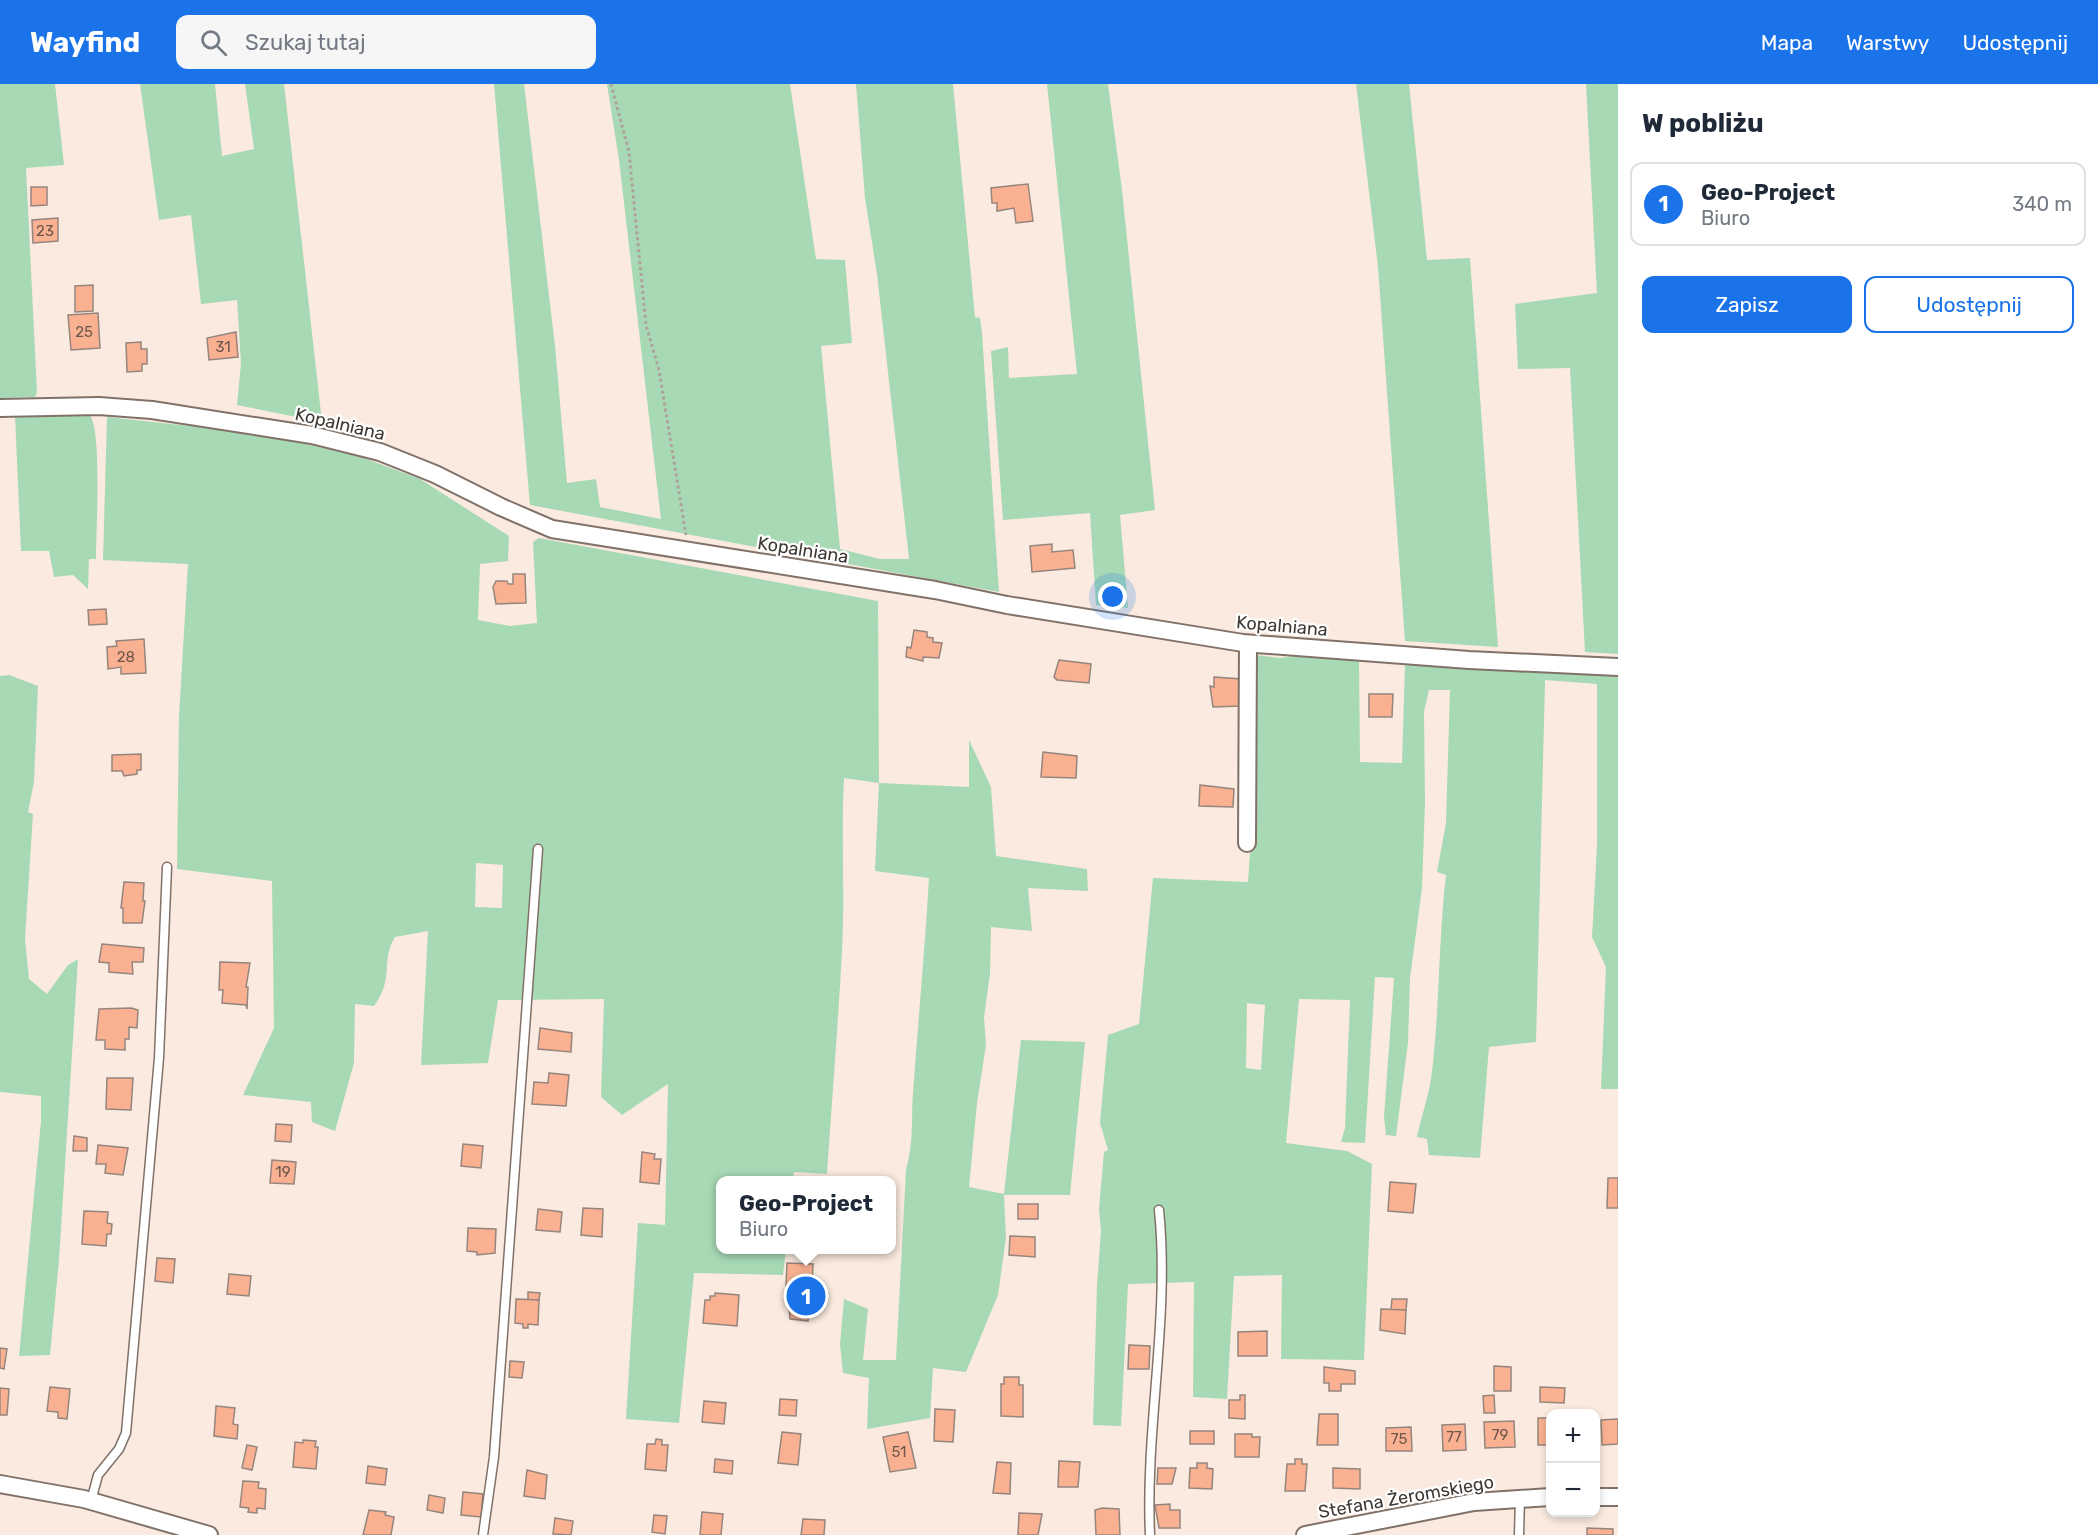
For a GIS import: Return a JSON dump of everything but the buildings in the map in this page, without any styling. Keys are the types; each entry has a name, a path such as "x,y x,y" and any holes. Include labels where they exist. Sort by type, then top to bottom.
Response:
{"street":[{"name":"Kopalniana","path":"0,408 99,406 152,410 312,435 380,452 435,474 552,529 935,590 1007,605 1248,644 1469,660 1618,667"},
{"path":"1247,843 1248,644"},
{"path":"0,1484 91,1501 209,1535"},
{"name":"Stefana Żeromskiego","path":"1305,1535 1376,1528 1474,1502 1520,1497 1546,1497"},
{"path":"1600,1497 1618,1497"}],"lane":[{"path":"483,1535 494,1457 538,849"},
{"path":"91,1501 98,1474 119,1449 126,1433 159,1058 167,867"},
{"path":"1150,1535 1159,1351 1162,1240 1159,1210"},
{"path":"1519,1535 1520,1497"}],"path":[{"path":"611,84 629,152 646,325 659,370 690,552"}],"green space":[{"path":"0,84 55,84 64,165 26,168 37,392 35,397 0,398"},
{"path":"140,84 215,84 222,156 254,149 245,84 284,84 322,422 237,405 241,363 237,300 201,304 191,215 159,220"},
{"path":"494,84 524,84 555,346 567,483 596,479 600,507 661,519 619,160 607,84 790,84 816,259 845,260 852,343 821,346 840,549 880,559 909,559 877,274 865,198 856,84 953,84 975,317 980,318 982,333 999,592 530,505"},
{"path":"1047,84 1108,84 1122,190 1155,510 1120,515 1128,608 1096,605 1090,513 1003,520 991,351 1008,347 1009,378 1077,374"},
{"path":"1356,84 1409,84 1427,260 1470,258 1498,647 1405,641 1378,267"},
{"path":"1586,84 1618,84 1618,654 1585,652 1570,368 1518,369 1515,304 1597,293"},
{"path":"90,415 96,441 97,506 96,559 89,559 88,589 73,575 54,577 49,551 21,551 15,416"},
{"path":"107,417 264,434 364,458 420,479 509,536 508,561 480,564 478,620 510,626 537,623 533,542 539,538 878,601 879,783 844,778 842,951 827,1174 794,1172 794,1176 716,1176 716,1254 786,1254 783,1275 694,1273 679,1423 626,1419 638,1223 665,1225 668,1084 622,1115 601,1097 604,999 498,1000 488,1063 421,1065 428,931 395,937 388,954 386,978 380,996 374,1006 355,1004 354,1063 335,1131 312,1122 311,1102 243,1095 274,1028 272,881 177,869 179,716 188,564 103,560","holes":["476,863 503,865 502,908 475,907"]},
{"path":"1255,655 1280,658 1303,655 1359,661 1360,762 1402,763 1405,665 1618,675 1618,1089 1601,1089 1606,967 1592,937 1597,846 1597,684 1545,680 1536,1042 1489,1047 1480,1158 1429,1155 1427,1139 1417,1137 1430,1086 1434,1054 1446,875 1437,872 1446,823 1450,690 1429,690 1424,712 1425,802 1422,888 1410,978 1408,1043 1396,1136 1386,1135 1384,1117 1394,978 1375,977 1365,1143 1341,1142 1345,1128 1350,1000 1299,999 1286,1143 1347,1151 1372,1164 1364,1360 1281,1359 1282,1275 1234,1276 1227,1399 1193,1397 1194,1282 1128,1284 1121,1426 1093,1425 1101,1231 1099,1209 1104,1152 1108,1150 1100,1123 1108,1035 1139,1024 1153,878 1248,882 1253,807","holes":["1247,1003 1265,1005 1261,1070 1246,1068"]},
{"path":"9,675 38,686 34,782 28,812 33,814 25,939 29,979 47,994 68,965 78,959 59,1260 50,1355 19,1356 41,1121 41,1096 0,1092 0,676"},
{"path":"969,740 991,787 996,856 1087,869 1088,891 1028,888 1032,931 991,927 990,974 984,1017 986,1045 977,1103 969,1187 1004,1194 1021,1040 1085,1042 1070,1195 1004,1195 1006,1237 998,1295 966,1372 933,1368 930,1418 867,1429 869,1378 843,1373 840,1344 844,1299 868,1309 863,1360 896,1360 906,1170 911,1140 929,878 875,871 879,783 969,787"}],"place":[{"name":"Geo-Project","path":"806,1296"}]}
